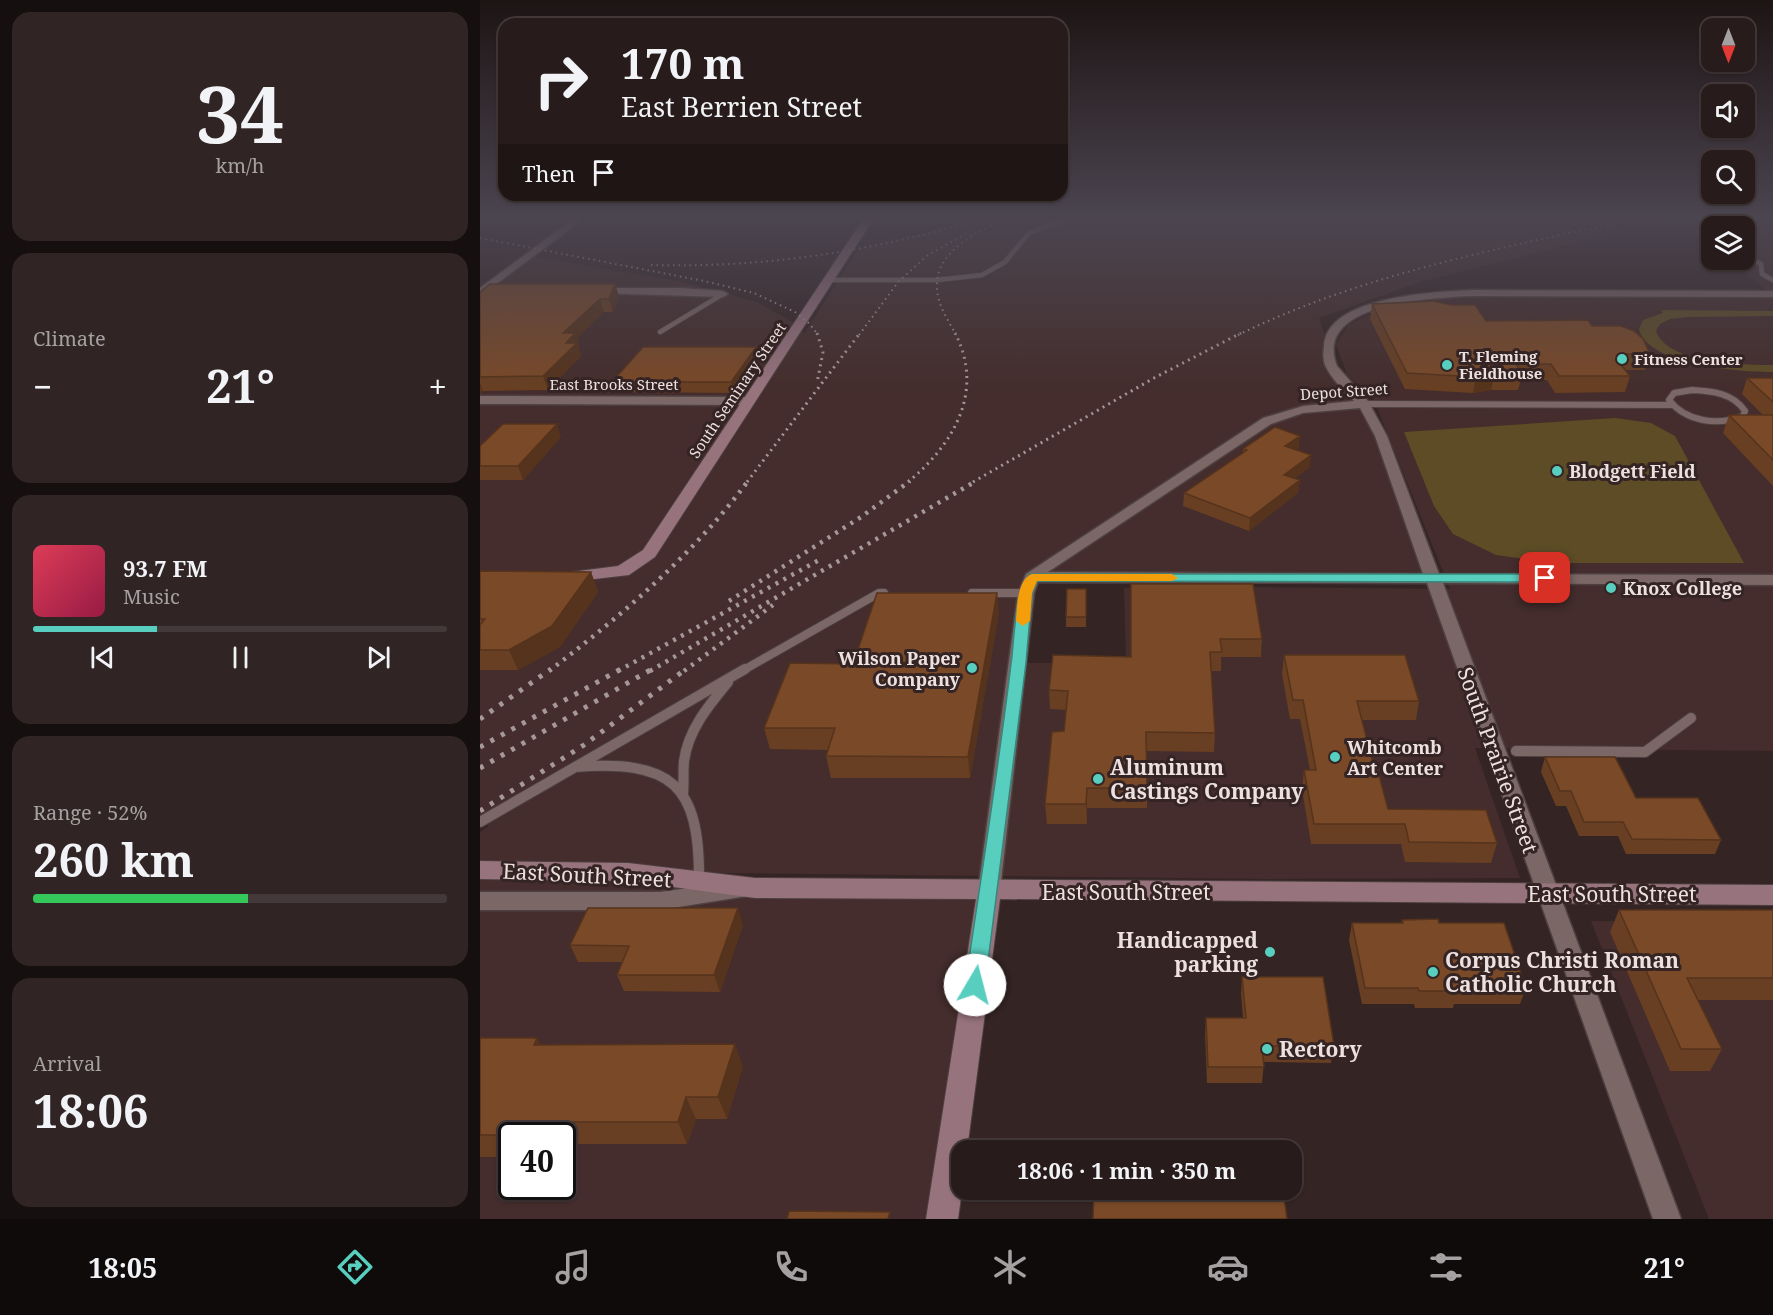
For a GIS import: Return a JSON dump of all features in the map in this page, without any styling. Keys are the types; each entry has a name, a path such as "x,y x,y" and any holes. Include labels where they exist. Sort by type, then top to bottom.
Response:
{"street":[{"path":"481,292 504,275"},
{"name":"South Seminary Street","path":"557,577 622,571 649,553 831,275"},
{"path":"481,292 506,291"},
{"path":"588,291 681,291 723,294"},
{"name":"South Prairie Street","path":"1667,1219 1381,436 1364,404 1340,379 1329,361 1328,345 1334,330 1350,316 1372,306 1432,295 1472,293 1773,294"},
{"name":"East Brooks Street","path":"480,400 748,401"},
{"name":"Depot Street","path":"1029,585 1058,558 1268,421 1289,411 1328,405 1364,404"},
{"path":"942,1219 989,891 1029,585 1432,578 1773,580"},
{"name":"East South Street","path":"480,870 628,872 755,888 1773,895"},
{"path":"480,901 660,901 755,888"}],"lane":[{"path":"828,280 937,280 982,275"},
{"path":"660,332 723,294"},
{"path":"1703,391 1736,400 1745,411 1743,416 1737,419 1715,421 1689,415 1671,405 1669,400 1674,393 1703,391"},
{"name":"Depot Street","path":"1364,404 1671,405"},
{"path":"958,593 1029,585"},
{"path":"480,822 879,593 891,593"},
{"path":"683,795 684,759 693,733 705,712 732,677"},
{"path":"1516,751 1645,752 1691,718"},
{"path":"572,768 614,764 640,767 665,777 683,795 697,830 699,881"}],"shaded area":[{"path":"504,275 642,275 678,281 757,302 799,326 804,334 842,275 1447,275 1423,281 1319,318 1328,344 1329,361 1364,404 1432,578 1033,577 1019,663 1126,663 1124,588 1250,588 1262,650 1252,587 1450,589 1373,398 1347,375 1336,344 1349,324 1386,307 1440,297 1773,297 1773,751 1475,748 1520,878 1264,879 635,872 989,891 953,1140 951,1140 951,1156 942,1219 480,1219 480,832 489,826 480,820 480,293"},
{"path":"1747,275 1773,275 1773,295"},
{"path":"1661,310 1773,311 1773,316 1670,319 1660,324 1656,331 1663,342 1690,356 1727,363 1773,365 1773,372 1719,368 1677,359 1659,351 1646,341 1639,329 1643,320 1663,313"},
{"name":"Blodgett Field","path":"1615,418 1651,423 1675,436 1744,563 1556,563 1496,555 1453,534 1434,506 1404,432"},
{"path":"1591,921 1773,922 1773,1219 1709,1219"}],"building":[{"path":"490,284 615,284 609,299 600,299 563,333 575,333 566,343 577,343 543,376 480,377 480,292"},
{"path":"1434,301 1451,305 1475,305 1486,321 1588,320 1592,326 1621,326 1634,331 1643,339 1650,354 1619,354 1627,364 1620,364 1630,376 1559,376 1551,364 1516,364 1522,373 1495,373 1476,377 1407,373 1372,304"},
{"path":"643,347 756,347 731,382 612,382"},
{"path":"1747,378 1773,378 1773,402"},
{"path":"1729,415 1773,415 1773,460"},
{"path":"503,424 557,424 518,466 480,466 480,446"},
{"path":"1275,427 1300,436 1285,446 1311,455 1284,475 1300,480 1250,518 1184,493 1247,450 1243,449"},
{"path":"480,571 591,572 552,626 509,650 480,650 480,625 485,619 480,619"},
{"path":"1131,584 1253,584 1262,639 1220,639 1222,652 1210,652 1215,733 1146,732 1147,788 1087,788 1086,804 1045,804 1052,732 1064,731 1068,691 1049,690 1053,655 1131,657"},
{"path":"1067,589 1086,589 1086,617 1066,617"},
{"path":"877,593 997,593 968,757 826,756 835,728 764,728 790,663 853,664"},
{"path":"1284,655 1405,655 1419,701 1357,701 1375,771 1378,771 1388,809 1486,810 1497,843 1409,842 1405,824 1314,824 1304,770 1316,770 1303,700 1293,700"},
{"path":"1545,757 1615,757 1636,798 1698,798 1721,840 1632,839 1623,822 1584,822 1571,791 1560,791"},
{"path":"588,908 738,908 714,975 617,975 629,946 570,945"},
{"path":"1619,910 1773,910 1773,978 1687,978 1722,1049 1681,1049"},
{"name":"Corpus Christi Roman Catholic Church","path":"1438,919 1439,923 1504,923 1526,988 1457,988 1458,991 1419,991 1418,988 1365,988 1352,923 1403,923 1402,920"},
{"name":"Rectory","path":"1242,977 1323,977 1334,1046 1262,1046 1264,1067 1208,1067 1206,1018 1246,1018"},
{"path":"480,1038 537,1038 534,1045 735,1044 718,1097 686,1097 678,1122 498,1122 498,1135 480,1135"},
{"path":"1094,1200 1284,1200 1287,1219 1093,1219"},
{"path":"789,1211 890,1212 888,1219 787,1219"}],"railway":[{"path":"672,275 754,293 795,312 810,324 817,334"},
{"path":"859,335 906,275"},
{"path":"938,275 939,300 955,334"},
{"path":"1238,335 1286,313 1399,275"},
{"path":"747,482 860,333"},
{"path":"973,482 1154,378 1241,333"},
{"path":"817,334 823,352 817,383"},
{"path":"908,482 939,451 960,415 967,375 963,354 955,334"},
{"path":"549,671 655,583 704,534 748,481"},
{"path":"729,601 861,517 910,481"},
{"path":"650,671 976,481"},
{"path":"618,671 819,560"},
{"path":"684,671 773,605"},
{"path":"480,719 551,669"},
{"path":"480,747 621,669"},
{"path":"480,768 652,669"},
{"path":"480,811 584,745 686,669"}],"slow traffic":[{"path":"1023,621 1026,593 1032,578 1172,578"}],"place":[{"name":"Fitness Center","path":"1622,359"},
{"name":"T. Fleming Fieldhouse","path":"1447,365"},
{"name":"Blodgett Field","path":"1557,471"},
{"name":"Knox College","path":"1611,588"},
{"name":"Wilson Paper Company","path":"972,668"},
{"name":"Whitcomb Art Center","path":"1335,757"},
{"name":"Aluminum Castings Company","path":"1098,779"},
{"name":"Handicapped parking","path":"1270,952"},
{"name":"Corpus Christi Roman Catholic Church","path":"1433,972"},
{"name":"Rectory","path":"1267,1049"}],"route":[{"path":"975,985 1019,663 1026,593 1032,578 1545,578"}]}
